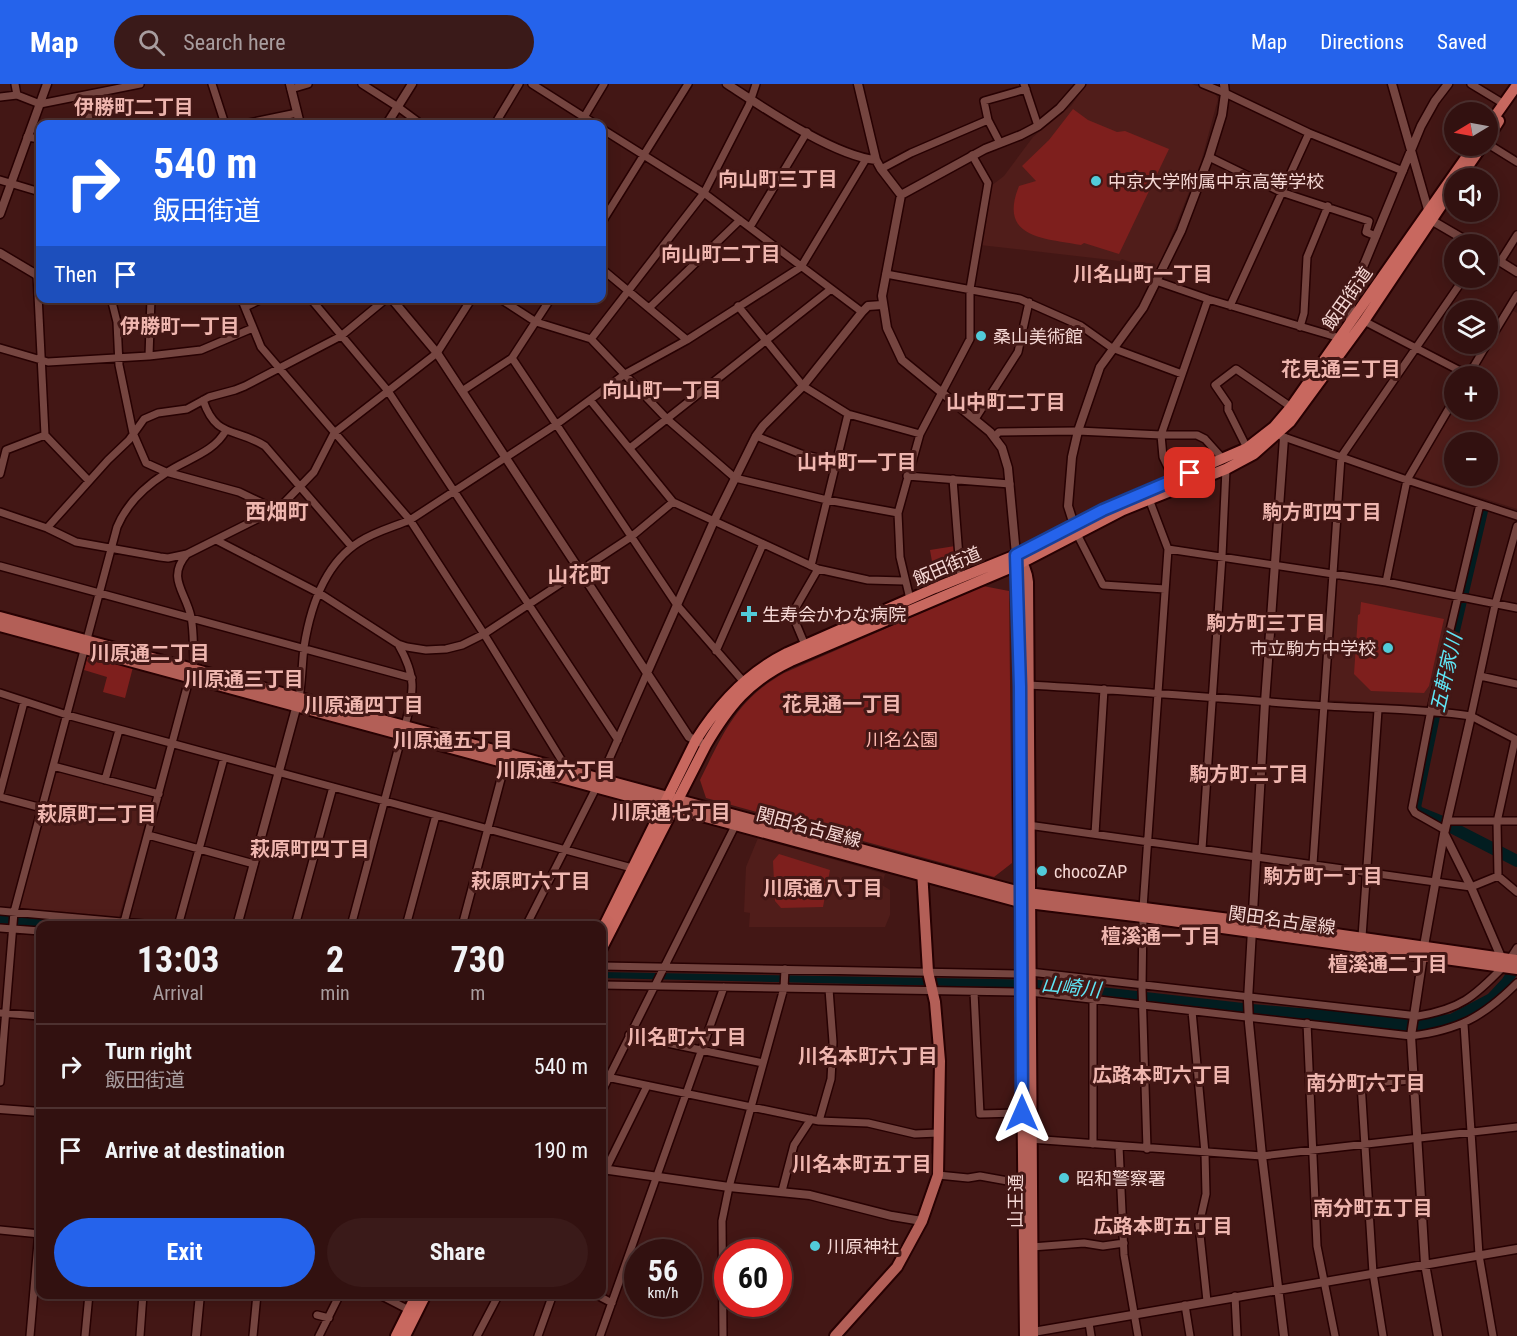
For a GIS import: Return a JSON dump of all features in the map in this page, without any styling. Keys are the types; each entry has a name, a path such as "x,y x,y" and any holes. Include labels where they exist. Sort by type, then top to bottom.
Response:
{"highway":[{"path":"1498,112 1517,85"},
{"path":"1498,124 1517,97"},
{"name":"飯田街道","path":"1076,530 1110,506 1174,480 1254,454 1290,422 1364,321 1468,156"},
{"name":"飯田街道","path":"606,940 706,746 722,718 739,697 776,668 1019,561 1076,530 1224,464 1247,448 1278,433 1291,407 1349,324 1444,198"},
{"name":"飯田街道","path":"606,922 696,740 712,715 743,681 768,663 910,599 962,577 1019,561"},
{"path":"396,1336 414,1299"},
{"path":"405,1336 424,1299"}],"main road":[{"name":"山王通","path":"1019,561 1027,572 1028,582 1028,825 1025,898"},
{"name":"山王通","path":"1019,561 1027,1139 1032,1247 1030,1335"},
{"name":"関田名古屋線","path":"0,617 86,644 1025,898 1507,962 1517,969"},
{"name":"関田名古屋線","path":"0,626 86,644"},
{"name":"関田名古屋線","path":"506,758 567,769 598,784"},
{"name":"関田名古屋線","path":"677,805 736,824 922,871"},
{"path":"835,1336 897,1267 922,1221 938,1175 940,1061 936,1011 928,973 922,871"},
{"name":"関田名古屋線","path":"1252,927 1362,937 1423,951"},
{"name":"山王通","path":"1026,991 1022,1113 1027,1139 1024,1184 1030,1335"}],"street":[{"path":"15,84 17,95"},
{"path":"0,214 47,84"},
{"path":"0,97 17,95 40,104 140,84"},
{"path":"212,84 224,120"},
{"path":"299,120 290,86 308,84"},
{"path":"362,84 416,120"},
{"path":"389,120 412,84"},
{"path":"497,120 519,84"},
{"path":"532,84 581,120"},
{"path":"583,120 604,84"},
{"path":"606,216 688,84"},
{"path":"727,84 834,147 866,159 876,160"},
{"path":"591,339 704,193 749,105 756,84"},
{"path":"858,84 876,160 901,195 882,305 890,339 902,360 994,436 1005,454 1019,561"},
{"path":"901,195 972,155 1038,126 1060,108 1081,84"},
{"path":"1203,84 1224,88 1309,133 1403,171"},
{"path":"1392,84 1430,215 1458,234"},
{"path":"1349,324 1354,289 1421,126 1448,84"},
{"path":"1471,84 1504,104"},
{"path":"1000,143 988,120 984,101 1025,86 1038,126"},
{"path":"1165,589 1102,585 1076,530 1068,506 1072,457 1078,431 1100,367 1143,308 1181,231 1222,115 1224,88"},
{"path":"85,96 89,120"},
{"path":"263,120 297,113"},
{"path":"881,169 911,153 988,120"},
{"path":"606,132 704,193 862,312"},
{"path":"750,227 807,132"},
{"path":"1230,306 1309,133"},
{"path":"27,137 36,138"},
{"path":"1498,150 1517,162"},
{"path":"910,599 900,557 898,513 920,434 970,339 970,289 988,183 972,155"},
{"path":"1209,157 1281,192 1369,221 1366,232 1376,236"},
{"path":"238,921 298,702 309,620 319,593 332,569 352,547 383,530 410,520 556,424 626,374 687,340 801,267 866,159"},
{"path":"0,180 36,191"},
{"path":"1300,327 1304,313 1307,257 1328,206"},
{"path":"648,308 740,220"},
{"path":"1517,236 1500,262 1517,272"},
{"path":"0,253 36,273"},
{"path":"606,272 687,340"},
{"path":"886,274 1029,302 1081,326 1112,348 1182,374"},
{"path":"1156,281 1230,306 1340,338"},
{"path":"1313,864 1341,457 1457,288"},
{"path":"630,448 831,289"},
{"path":"1354,289 1357,296 1365,302"},
{"path":"1498,326 1517,295"},
{"path":"1174,480 1163,457 1161,435 1208,299"},
{"path":"975,420 1018,352 1029,302"},
{"path":"40,303 45,435 89,481"},
{"path":"112,303 117,322 118,357 133,433 146,464 166,472 239,492 275,509"},
{"path":"149,356 151,303"},
{"path":"244,303 261,347 410,520 567,769"},
{"path":"245,307 253,303"},
{"path":"314,303 388,391 618,740"},
{"path":"47,528 129,440 144,419 153,414 187,409 214,395 235,390 341,336 383,303"},
{"path":"393,303 437,353 690,737 706,746"},
{"path":"0,512 47,528 76,542 168,558 187,554 275,509 300,487 314,472 334,433 437,353 469,303"},
{"path":"507,303 536,322 591,339 667,419 735,478 827,500 898,513"},
{"path":"462,391 512,358 548,303"},
{"path":"529,921 598,784 714,521 756,436 803,386 862,312 868,306 882,305"},
{"path":"738,306 803,386 848,414 920,434"},
{"path":"1364,321 1448,366"},
{"path":"0,348 42,361 149,356 201,350 253,328"},
{"path":"512,358 677,605 743,681"},
{"path":"1247,448 1228,410 1228,404 1215,385 1236,369 1291,407"},
{"path":"203,400 211,420 226,430 247,436 265,446 352,547"},
{"path":"590,400 673,502 814,568 868,580 904,581"},
{"path":"805,645 792,614 814,568 827,500 848,414"},
{"path":"1386,582 1407,480 1444,417"},
{"path":"0,1082 3,1013 14,912 117,527 132,500 166,472 211,448 226,430"},
{"path":"994,436 999,432 1078,431 1197,435 1205,439 1224,464 1222,556 1202,849"},
{"path":"1284,1336 1248,1017 1265,702 1276,565 1278,433 1407,480 1517,516"},
{"path":"0,474 3,449 45,435"},
{"path":"756,436 801,454 836,462"},
{"path":"907,476 1010,484"},
{"path":"953,479 962,577"},
{"path":"1147,1149 1142,1005 1143,912 1168,549 1149,499"},
{"path":"216,540 319,593 398,644 417,649 446,649 462,645 484,634 631,537 673,502"},
{"path":"1480,504 1412,808 1415,813 1445,828 1517,821"},
{"path":"1438,1336 1425,1264 1412,1035 1423,951 1445,828 1495,605 1517,526"},
{"path":"716,651 763,544"},
{"path":"1168,549 1386,582 1517,608"},
{"path":"124,921 191,672 191,618 177,577 180,562 187,554"},
{"path":"0,566 412,678"},
{"path":"352,921 413,689 408,663 398,644"},
{"path":"1480,676 1517,684"},
{"path":"1028,685 1378,710 1434,711 1471,716 1516,740 1497,822 1498,876 1517,892"},
{"path":"1095,834 1104,689"},
{"path":"0,693 119,730 632,868"},
{"path":"24,702 0,795 42,808"},
{"path":"1362,937 1378,710"},
{"path":"105,780 119,730"},
{"path":"179,921 224,758"},
{"path":"463,921 506,758"},
{"path":"53,766 159,794"},
{"path":"296,921 333,788"},
{"path":"407,921 436,816"},
{"path":"606,1074 629,1035 736,824"},
{"path":"1028,825 1471,887 1498,876"},
{"path":"1445,828 1507,962"},
{"path":"148,835 254,864"},
{"path":"0,910 96,921"},
{"path":"0,928 36,932"},
{"path":"606,966 1026,974 1414,1016 1436,1013 1462,1004 1480,991 1517,948"},
{"path":"723,1336 722,1221 729,1186 784,988 785,969"},
{"path":"606,985 1026,991 1412,1035 1436,1033 1464,1024 1494,1006 1517,983"},
{"path":"600,1336 724,987"},
{"path":"782,1191 795,1145 815,1120 831,1079 833,1042 829,989"},
{"path":"974,992 981,1114 1022,1113"},
{"path":"1093,1000 1093,1144"},
{"path":"1192,1011 1205,1153 1206,1194 1199,1226 1207,1301"},
{"path":"3,1013 36,1016"},
{"path":"1307,1023 1317,1246 1335,1336"},
{"path":"1464,1024 1479,1255 1493,1336"},
{"path":"629,1035 763,1063"},
{"path":"606,1076 815,1120 868,1123 915,1134 939,1133"},
{"path":"1311,1087 1414,1080"},
{"path":"1361,1083 1373,1273 1383,1336"},
{"path":"606,1164 647,1086"},
{"path":"0,1108 36,1112"},
{"path":"1027,1139 1262,1156 1314,1152 1517,1127"},
{"path":"1119,1146 1124,1244 1138,1336"},
{"path":"606,1172 657,1176 810,1195 892,1216 922,1221"},
{"path":"938,1175 968,1178 980,1176 1024,1184"},
{"path":"0,1230 36,1234"},
{"path":"1032,1247 1084,1243 1124,1244"},
{"path":"1030,1335 1235,1296 1517,1249"},
{"path":"30,1336 36,1275"},
{"path":"1235,1296 1237,1336"},
{"path":"85,1336 89,1299"},
{"path":"140,1336 143,1299"},
{"path":"196,1336 200,1299"},
{"path":"253,1336 257,1299"},
{"path":"319,1336 338,1299"},
{"path":"388,1299 409,1310"},
{"path":"477,1336 496,1299"},
{"path":"538,1336 551,1299"},
{"path":"604,1299 612,1303"},
{"path":"1185,1305 1190,1336"},
{"path":"316,1315 329,1318"},
{"path":"1089,1323 1091,1336"}],"shaded area":[{"name":"中京大学附属中京高等学校","path":"1087,84 1192,84 1215,93 1218,99 1201,162 1157,272 1122,259 1120,261 980,245 991,186 1004,176 1033,137 1071,106"},
{"path":"1512,310 1517,313 1517,509 1445,486 1498,486 1498,432 1444,432 1444,486 1413,476 1447,420 1498,420 1498,366 1478,366 1485,354 1498,354 1498,333"},
{"name":"市立駒方中学校","path":"1338,579 1456,599 1430,706 1330,700 1328,698"},
{"path":"59,770 150,794 152,799 119,917 116,919 20,910 18,907 54,771"},
{"path":"758,838 885,874 882,885 890,890 890,915 885,927 749,927 750,913 744,912 746,867"}],"green space":[{"path":"1073,109 1088,120 1117,132 1125,131 1169,149 1119,254 1084,243 1081,245 1039,237 1019,226 1014,216 1014,203 1019,186 1036,181 1022,166 1049,140"},
{"path":"955,546 956,571 935,579 930,550"},
{"name":"川名公園","path":"983,586 1009,591 1012,863 994,877 706,798 700,780 724,733 742,707 768,683 784,673"},
{"path":"1361,602 1444,619 1429,686 1424,693 1371,691 1354,674"},
{"path":"88,655 133,667 125,698 103,692 107,677 84,670"},
{"path":"779,854 830,870 823,907 781,908 775,901 773,861"}],"water":[{"path":"0,913 72,921 36,921 36,927 0,923"},
{"name":"山崎川","path":"1517,957 1517,975 1504,992 1465,1020 1438,1030 1416,1032 1039,988 606,978 606,972 1039,980 1252,1004 1417,1018 1450,1014 1488,994"}],"waterway":[{"name":"五軒家川","path":"1440,821 1418,812 1415,807 1482,511"},
{"name":"五軒家川","path":"1451,827 1517,861"}],"place":[{"name":"中京大学附属中京高等学校","path":"1096,181"},
{"name":"桑山美術館","path":"981,336"},
{"name":"生寿会かわな病院","path":"749,614"},
{"name":"市立駒方中学校","path":"1388,648"},
{"name":"chocoZAP","path":"1042,871"},
{"name":"昭和警察署","path":"1064,1178"},
{"name":"川原神社","path":"815,1246"}],"district":[{"name":"伊勝町二丁目","path":"134,107"},
{"name":"向山町三丁目","path":"778,179"},
{"name":"向山町二丁目","path":"721,254"},
{"name":"川名山町一丁目","path":"1143,274"},
{"name":"伊勝町一丁目","path":"180,326"},
{"name":"花見通三丁目","path":"1341,369"},
{"name":"向山町一丁目","path":"662,390"},
{"name":"山中町二丁目","path":"1006,402"},
{"name":"山中町一丁目","path":"857,462"},
{"name":"西畑町","path":"277,512"},
{"name":"駒方町四丁目","path":"1322,512"},
{"name":"山花町","path":"579,575"},
{"name":"駒方町三丁目","path":"1266,623"},
{"name":"川原通二丁目","path":"150,653"},
{"name":"川原通三丁目","path":"244,679"},
{"name":"花見通一丁目","path":"842,704"},
{"name":"川原通四丁目","path":"364,705"},
{"name":"川原通五丁目","path":"453,740"},
{"name":"川原通六丁目","path":"556,770"},
{"name":"駒方町二丁目","path":"1249,774"},
{"name":"川原通七丁目","path":"671,812"},
{"name":"萩原町二丁目","path":"97,814"},
{"name":"萩原町四丁目","path":"310,849"},
{"name":"駒方町一丁目","path":"1323,876"},
{"name":"萩原町六丁目","path":"531,881"},
{"name":"川原通八丁目","path":"823,888"},
{"name":"檀溪通一丁目","path":"1161,936"},
{"name":"檀溪通二丁目","path":"1388,964"},
{"name":"川名町六丁目","path":"687,1037"},
{"name":"川名本町六丁目","path":"868,1056"},
{"name":"広路本町六丁目","path":"1162,1075"},
{"name":"南分町六丁目","path":"1366,1083"},
{"name":"川名本町五丁目","path":"862,1164"},
{"name":"南分町五丁目","path":"1373,1208"},
{"name":"広路本町五丁目","path":"1163,1226"}],"route":[{"path":"1022,1113 1020,687 1016,555 1103,510 1190,473"}]}
